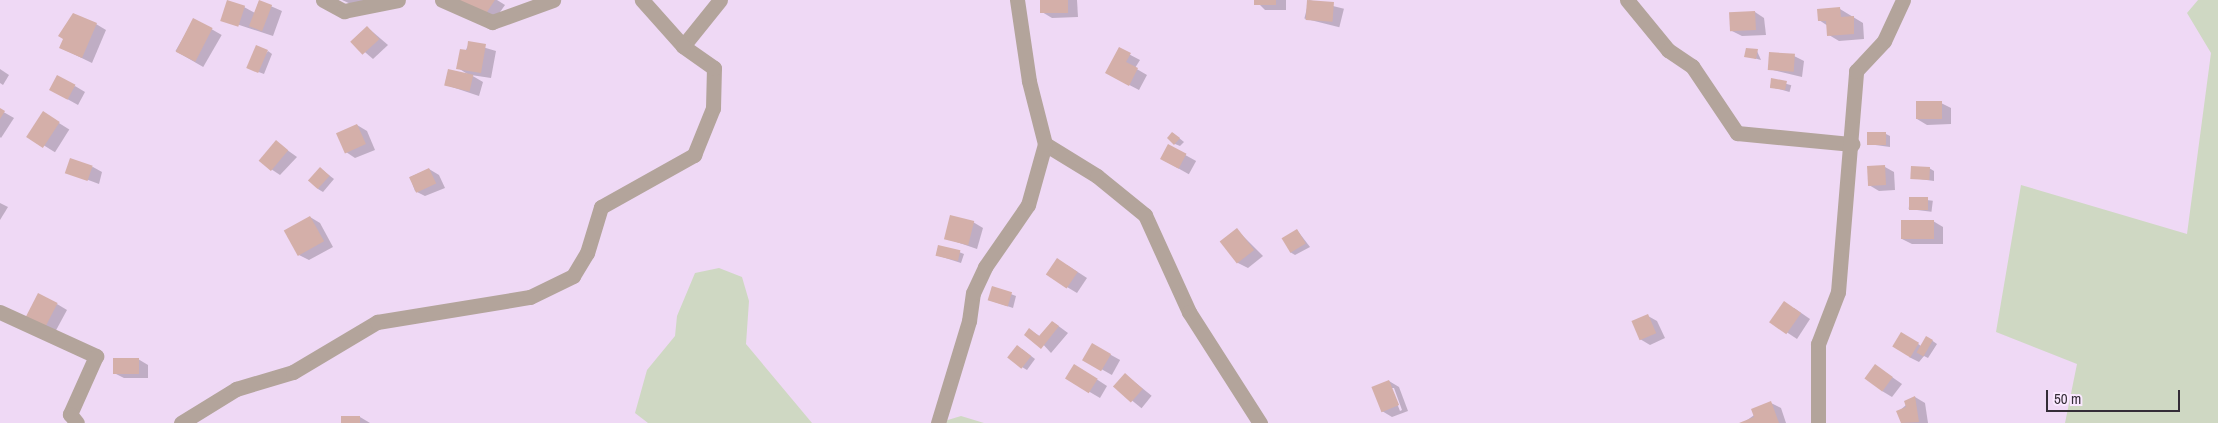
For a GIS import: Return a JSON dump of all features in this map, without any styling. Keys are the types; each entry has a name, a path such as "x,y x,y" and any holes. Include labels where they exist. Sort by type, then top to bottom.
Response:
{"street":[{"path":"323,0 344,11 398,0"},
{"path":"442,0 492,22 553,0"},
{"path":"181,423 236,388 293,372 377,322 521,299 555,289 573,276 587,253 601,207 694,155 714,108 714,68 683,46 642,0"},
{"path":"683,46 720,0"},
{"path":"938,423 969,321 973,293 984,268 1028,205 1045,144 1029,81 1017,0"},
{"path":"1627,0 1668,50 1692,66 1737,133 1852,144"},
{"path":"1818,423 1818,344 1838,292 1852,144 1856,71 1884,41 1903,0"},
{"path":"1045,144 1097,176 1145,215 1189,312 1260,423"},
{"path":"0,312 96,356 70,414 77,423"}],"green space":[{"path":"2198,0 2218,0 2218,423 2065,423 2077,364 1996,332 2021,185 2187,234 2211,53 2187,13"},
{"path":"719,268 742,277 749,301 746,344 812,423 648,423 635,413 647,370 675,336 677,316 695,273"},
{"path":"961,416 984,423 938,423"}],"building":[{"path":"227,0 245,6 238,27 220,21"},
{"path":"259,0 272,5 262,31 249,26"},
{"path":"457,0 495,0 483,18"},
{"path":"1040,0 1068,0 1068,13 1040,13"},
{"path":"1254,0 1276,0 1276,5 1254,5"},
{"path":"1307,0 1334,2 1333,22 1306,20"},
{"path":"1840,7 1841,17 1854,16 1854,34 1827,36 1826,21 1818,21 1817,9"},
{"path":"1755,11 1756,30 1730,31 1729,12"},
{"path":"73,13 97,23 82,58 59,48 63,39 58,36"},
{"path":"193,18 213,28 195,62 176,52"},
{"path":"367,26 379,39 362,55 350,42"},
{"path":"468,41 486,44 481,73 456,69 460,49 467,50"},
{"path":"256,45 268,50 258,73 246,68"},
{"path":"1119,47 1131,53 1126,62 1138,68 1129,86 1105,73"},
{"path":"1746,48 1758,49 1756,59 1744,57"},
{"path":"1769,52 1795,54 1794,72 1768,70"},
{"path":"448,69 473,75 470,91 444,86"},
{"path":"57,75 76,85 68,100 49,90"},
{"path":"1771,78 1787,81 1785,90 1770,88"},
{"path":"1916,101 1942,101 1942,119 1916,119"},
{"path":"0,108 5,111 0,119"},
{"path":"43,111 60,122 43,148 26,137"},
{"path":"357,124 366,144 345,153 336,133"},
{"path":"1172,132 1180,138 1174,145 1167,138"},
{"path":"1867,132 1886,132 1886,145 1867,145"},
{"path":"276,140 288,150 271,171 259,161"},
{"path":"1168,144 1187,154 1179,169 1160,159"},
{"path":"70,158 93,166 87,181 65,173"},
{"path":"1885,165 1886,185 1868,186 1867,166"},
{"path":"1911,166 1930,167 1929,180 1910,179"},
{"path":"320,167 330,176 318,189 308,180"},
{"path":"429,168 436,183 416,193 409,177"},
{"path":"1909,197 1928,197 1928,210 1909,210"},
{"path":"950,215 974,221 968,245 944,239"},
{"path":"310,216 324,241 298,256 284,231"},
{"path":"1901,220 1934,220 1934,239 1901,239"},
{"path":"1237,228 1254,250 1237,264 1220,242"},
{"path":"1297,229 1306,244 1290,253 1282,238"},
{"path":"938,245 960,250 958,261 936,256"},
{"path":"1057,258 1078,272 1067,289 1046,275"},
{"path":"992,286 1012,292 1008,306 988,300"},
{"path":"38,293 58,303 44,329 25,319"},
{"path":"1784,301 1801,313 1786,334 1769,322"},
{"path":"1648,314 1656,333 1640,340 1631,321"},
{"path":"1052,321 1059,326 1041,349 1024,335 1029,328 1039,336"},
{"path":"1901,332 1919,343 1910,357 1892,347"},
{"path":"1926,336 1933,340 1923,356 1916,352"},
{"path":"1092,343 1111,354 1101,371 1082,360"},
{"path":"1017,345 1031,356 1021,369 1007,358"},
{"path":"113,358 139,358 139,374 113,374"},
{"path":"1074,364 1098,379 1089,393 1065,378"},
{"path":"1875,364 1893,377 1882,391 1864,379"},
{"path":"1125,373 1143,389 1131,402 1113,386"},
{"path":"1389,380 1399,405 1381,412 1371,387"},
{"path":"1915,396 1919,422 1901,423 1896,411 1906,407 1904,401"},
{"path":"1771,401 1779,423 1739,423 1754,417 1751,409"},
{"path":"341,416 360,416 360,423 341,423"}]}
